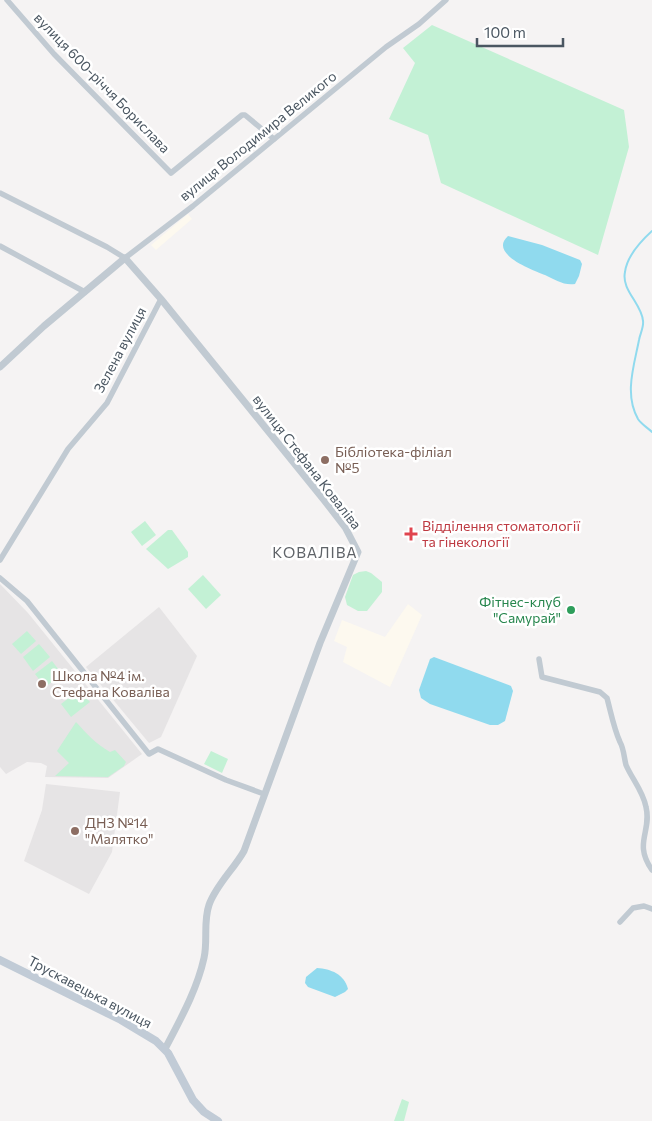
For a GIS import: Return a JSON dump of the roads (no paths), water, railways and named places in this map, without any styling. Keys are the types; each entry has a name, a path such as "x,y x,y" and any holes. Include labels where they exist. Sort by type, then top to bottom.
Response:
{"main road":[{"name":"Трускавецька вулиця","path":"0,960 121,1020 148,1036 165,1049 193,1100 204,1112 218,1121"}],"street":[{"name":"вулиця 600-річчя Борислава","path":"8,0 54,54 171,173 242,115 245,115 274,139"},
{"name":"вулиця Володимира Великого","path":"0,367 44,326 125,258 193,206 386,47 419,24 446,0"},
{"path":"0,193 125,258"},
{"path":"0,246 85,292"},
{"name":"вулиця Стефана Коваліва","path":"125,258 161,299 324,500 345,527 358,552 320,643 244,851 208,907 205,956 201,972 165,1049"},
{"name":"Зелена вулиця","path":"0,560 68,449 107,403 161,299"},
{"path":"0,578 27,601 149,754 158,749 226,780 264,794"},
{"path":"539,660 542,677 600,692 608,698 626,766 639,788 646,806 647,824 643,849 645,858 652,870"},
{"path":"620,922 633,908 644,906 652,909"}],"water":[{"path":"508,236 542,245 580,260 582,264 575,284 559,282 514,260 504,249 503,243"},
{"path":"434,657 511,686 513,691 505,721 498,725 490,725 430,704 421,698 419,690 430,659"},
{"path":"317,968 336,973 348,989 335,997 308,987 305,983 306,977"}],"waterway":[{"path":"652,231 639,244 629,260 625,272 626,285 642,315 643,323 631,380 632,400 638,419 652,432"}],"place":[{"name":"Бібліотека-філіал №5","path":"325,460"},
{"name":"Відділення стоматології та гінекології","path":"411,534"},
{"name":"Фітнес-клуб \"Самурай\"","path":"571,610"},
{"name":"Школа №4 ім. Стефана Коваліва","path":"42,684"},
{"name":"ДНЗ №14 \"Малятко\"","path":"75,831"}],"district":[{"name":"КОВАЛІВА","path":"315,553"}]}
